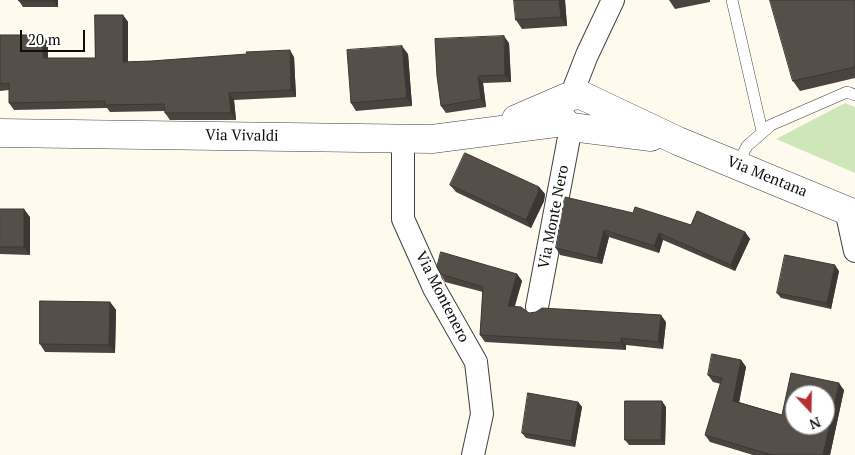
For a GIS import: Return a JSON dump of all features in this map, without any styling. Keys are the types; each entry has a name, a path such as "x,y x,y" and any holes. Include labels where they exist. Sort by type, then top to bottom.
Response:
{"street":[{"name":"Via Monte Nero","path":"537,307 587,55 613,0"},
{"name":"Via Vivaldi","path":"0,133 432,139 484,132 575,110"},
{"name":"Via Mentana","path":"575,110 678,141 851,212"},
{"name":"Via Montenero","path":"403,139 404,219 434,288 476,362 482,414 473,455"},
{"path":"851,212 855,251"}],"lane":[{"path":"732,0 762,132"},
{"path":"737,165 747,146 771,125 847,92 855,95"}],"green space":[{"path":"845,103 855,107 855,173 776,139"}],"building":[{"path":"54,0 54,1 19,1"},
{"path":"514,0 559,0 561,17 516,20"},
{"path":"770,0 855,0 855,67 793,81"},
{"path":"95,15 123,15 123,62 290,50 291,90 229,93 231,113 165,113 164,104 105,105 105,101 9,103 9,83 0,84 0,35 43,35 43,58 95,58"},
{"path":"504,36 505,75 478,76 481,99 441,106 435,39"},
{"path":"402,46 407,98 351,103 347,50"},
{"path":"465,153 539,187 526,220 450,185"},
{"path":"565,197 633,213 635,207 691,225 697,211 745,232 731,265 659,233 654,246 604,230 597,258 556,248"},
{"path":"0,209 24,209 24,247 0,247"},
{"path":"441,252 517,274 508,306 521,307 529,313 536,312 542,308 661,315 658,342 621,338 621,343 480,335 483,287 441,274 437,267"},
{"path":"785,255 835,265 827,303 777,293"},
{"path":"40,301 110,302 109,345 40,344"},
{"path":"712,354 741,360 733,401 782,415 785,401 785,435 827,435 823,455 772,455 705,435 722,378 708,375"},
{"path":"791,373 839,383 835,401 835,385 788,385"},
{"path":"528,393 578,402 571,441 522,433"},
{"path":"625,401 662,401 661,440 625,440"}]}
